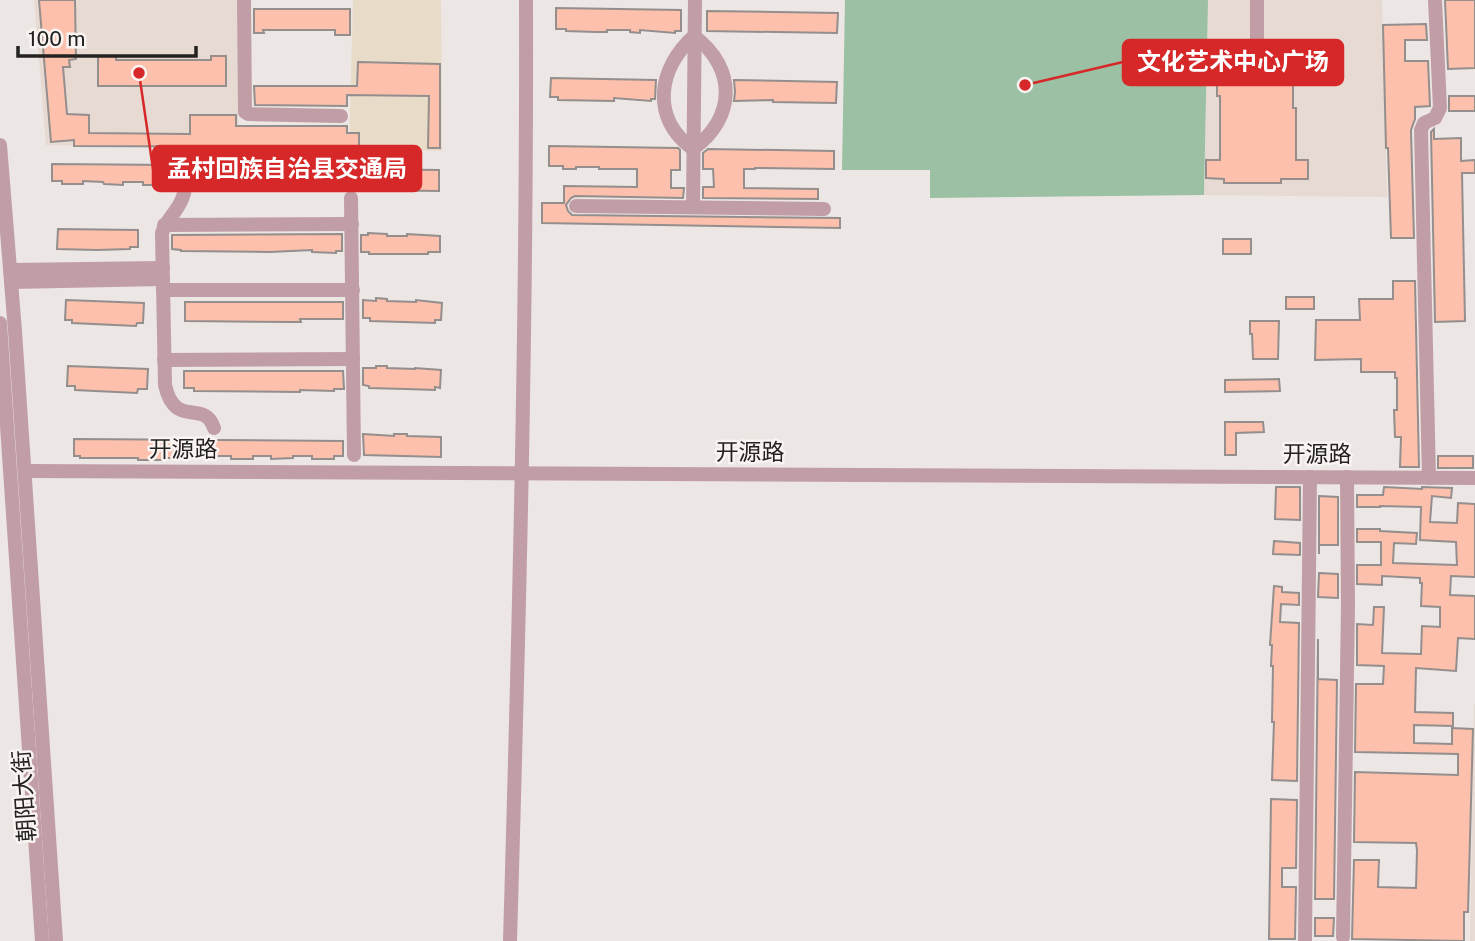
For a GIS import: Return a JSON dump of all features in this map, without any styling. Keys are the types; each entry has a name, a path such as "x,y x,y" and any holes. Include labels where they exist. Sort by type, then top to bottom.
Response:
{"street":[{"path":"244,0 245,112 341,116"},
{"path":"510,941 517,687 526,0"},
{"path":"693,207 695,0"},
{"path":"1257,0 1257,47"},
{"path":"1429,478 1421,130 1424,123 1435,118 1440,108 1435,0"},
{"path":"693,149 712,133 719,123 726,87 724,74 713,52 694,36"},
{"path":"693,149 675,132 668,117 664,84 677,53 694,36"},
{"name":"朝阳大街","path":"0,145 56,941"},
{"path":"185,166 184,194 164,225 162,233 165,385 168,399 175,408 206,415 211,419 214,428"},
{"path":"351,198 355,455"},
{"path":"576,206 824,209"},
{"path":"164,225 352,224"},
{"path":"11,276 163,279 352,290"},
{"name":"朝阳大街","path":"0,323 41,941"},
{"path":"164,360 353,359"},
{"name":"开源路","path":"25,471 1475,478"},
{"path":"1305,940 1310,477"},
{"path":"1343,937 1348,605 1347,477"}],"shaded area":[{"path":"34,0 239,0 238,148 46,145"},
{"path":"353,0 441,0 442,151 349,149"},
{"path":"1208,0 1382,0 1387,197 1204,195"},
{"path":"1474,704 1475,941 1470,941"}],"green space":[{"path":"845,0 1208,0 1204,195 930,198 930,170 842,170"}],"building":[{"path":"39,0 75,0 76,59 69,60 70,67 63,67 67,114 89,115 89,133 190,134 190,115 236,115 236,126 347,126 347,133 359,133 359,147 74,146 74,140 51,142"},
{"path":"1445,0 1475,0 1475,68 1448,69"},
{"path":"556,8 681,10 681,31 566,31 556,29"},
{"path":"254,9 350,9 350,35 335,35 335,30 263,30 264,33 254,33"},
{"path":"707,11 838,13 837,33 707,31"},
{"path":"1426,24 1427,40 1405,40 1405,61 1428,61 1430,106 1415,107 1411,130 1414,238 1391,238 1383,25"},
{"path":"98,56 116,56 116,60 211,60 211,56 226,56 226,86 98,86"},
{"path":"1209,61 1304,61 1304,83 1293,83 1293,108 1296,108 1296,160 1308,160 1308,179 1281,179 1281,183 1224,183 1224,179 1206,178 1206,160 1220,160 1220,96 1217,96 1217,82 1209,82"},
{"path":"358,62 440,64 440,148 428,148 429,96 347,95 347,106 255,105 254,86 357,86"},
{"path":"551,78 656,80 655,99 558,100 558,97 550,97"},
{"path":"734,80 837,82 836,103 734,101"},
{"path":"1449,96 1475,96 1475,111 1449,111"},
{"path":"1434,129 1434,139 1461,138 1461,161 1475,160 1475,173 1462,173 1465,321 1435,322 1431,132"},
{"path":"549,146 680,150 680,170 671,170 671,188 684,188 683,198 575,196 566,205 572,215 840,218 840,228 542,223 542,203 564,203 564,186 637,187 637,169 563,169 563,166 549,166"},
{"path":"708,149 834,151 834,169 744,169 744,188 818,189 818,199 703,198 703,187 714,187 713,169 703,169 703,153"},
{"path":"52,164 173,165 173,182 162,182 162,185 83,181 83,184 62,184 62,181 52,181"},
{"path":"206,165 439,170 439,191 357,190 356,185 207,186 198,183 198,170 206,170"},
{"path":"58,229 138,230 138,247 57,249"},
{"path":"368,233 387,236 440,236 440,252 361,252 361,235"},
{"path":"342,234 342,251 336,253 312,250 270,252 172,249 172,235"},
{"path":"1223,239 1251,239 1251,254 1223,254"},
{"path":"1393,281 1415,281 1419,467 1400,467 1401,437 1395,437 1395,372 1361,372 1361,359 1315,360 1316,320 1360,320 1359,299 1393,299"},
{"path":"1286,297 1314,297 1314,309 1286,309"},
{"path":"376,298 387,301 442,303 441,320 435,320 435,323 370,321 370,318 363,318 363,300 376,301"},
{"path":"66,300 144,303 143,323 137,323 136,326 72,323 72,320 65,320"},
{"path":"185,302 343,302 343,319 300,319 301,322 185,321"},
{"path":"1250,321 1279,321 1278,359 1253,359"},
{"path":"68,366 148,369 147,389 138,389 137,393 75,390 75,386 67,386"},
{"path":"376,366 441,370 440,388 369,388 363,385 363,368"},
{"path":"184,371 343,371 344,389 300,392 194,391 194,388 184,388"},
{"path":"1279,379 1280,391 1225,392 1225,380"},
{"path":"1225,422 1263,422 1264,432 1236,433 1236,455 1225,455"},
{"path":"363,434 441,437 441,457 364,455"},
{"path":"74,439 343,441 343,456 334,456 334,459 312,459 312,456 271,459 271,456 253,456 253,459 231,459 231,456 199,456 163,460 80,458 74,456"},
{"path":"1438,456 1473,456 1473,468 1438,468"},
{"path":"1276,487 1300,487 1300,520 1275,519"},
{"path":"1384,487 1452,488 1451,498 1432,496 1430,522 1457,523 1458,503 1475,504 1475,577 1451,576 1450,595 1475,596 1475,639 1458,638 1456,671 1416,668 1415,712 1453,713 1453,726 1414,725 1414,743 1452,744 1452,728 1473,729 1468,912 1464,912 1464,941 1352,939 1354,860 1379,860 1378,887 1416,888 1417,850 1416,843 1354,842 1355,772 1458,775 1458,754 1355,752 1356,684 1383,684 1384,666 1357,665 1357,624 1373,625 1374,607 1384,607 1382,653 1421,654 1422,626 1440,627 1440,607 1421,606 1420,578 1382,576 1382,585 1357,584 1357,565 1381,565 1381,542 1357,542 1357,529 1417,533 1416,544 1394,543 1393,563 1457,565 1456,542 1420,540 1421,507 1357,507 1357,495 1383,495"},
{"path":"1319,496 1338,497 1338,545 1319,545"},
{"path":"1274,541 1300,543 1300,555 1273,554"},
{"path":"1319,573 1338,574 1338,598 1318,597"},
{"path":"1274,586 1282,587 1282,592 1299,593 1299,605 1281,604 1280,622 1299,623 1297,781 1272,780 1274,722 1270,645"},
{"path":"1318,639 1318,679 1337,680 1334,899 1315,899"},
{"path":"1271,799 1297,800 1296,868 1282,868 1282,887 1296,887 1295,939 1269,939"},
{"path":"1315,918 1334,918 1333,936 1315,936"}],"place":[{"name":"孟村回族自治县交通局","path":"139,73"},
{"name":"文化艺术中心广场","path":"1025,85"}]}
